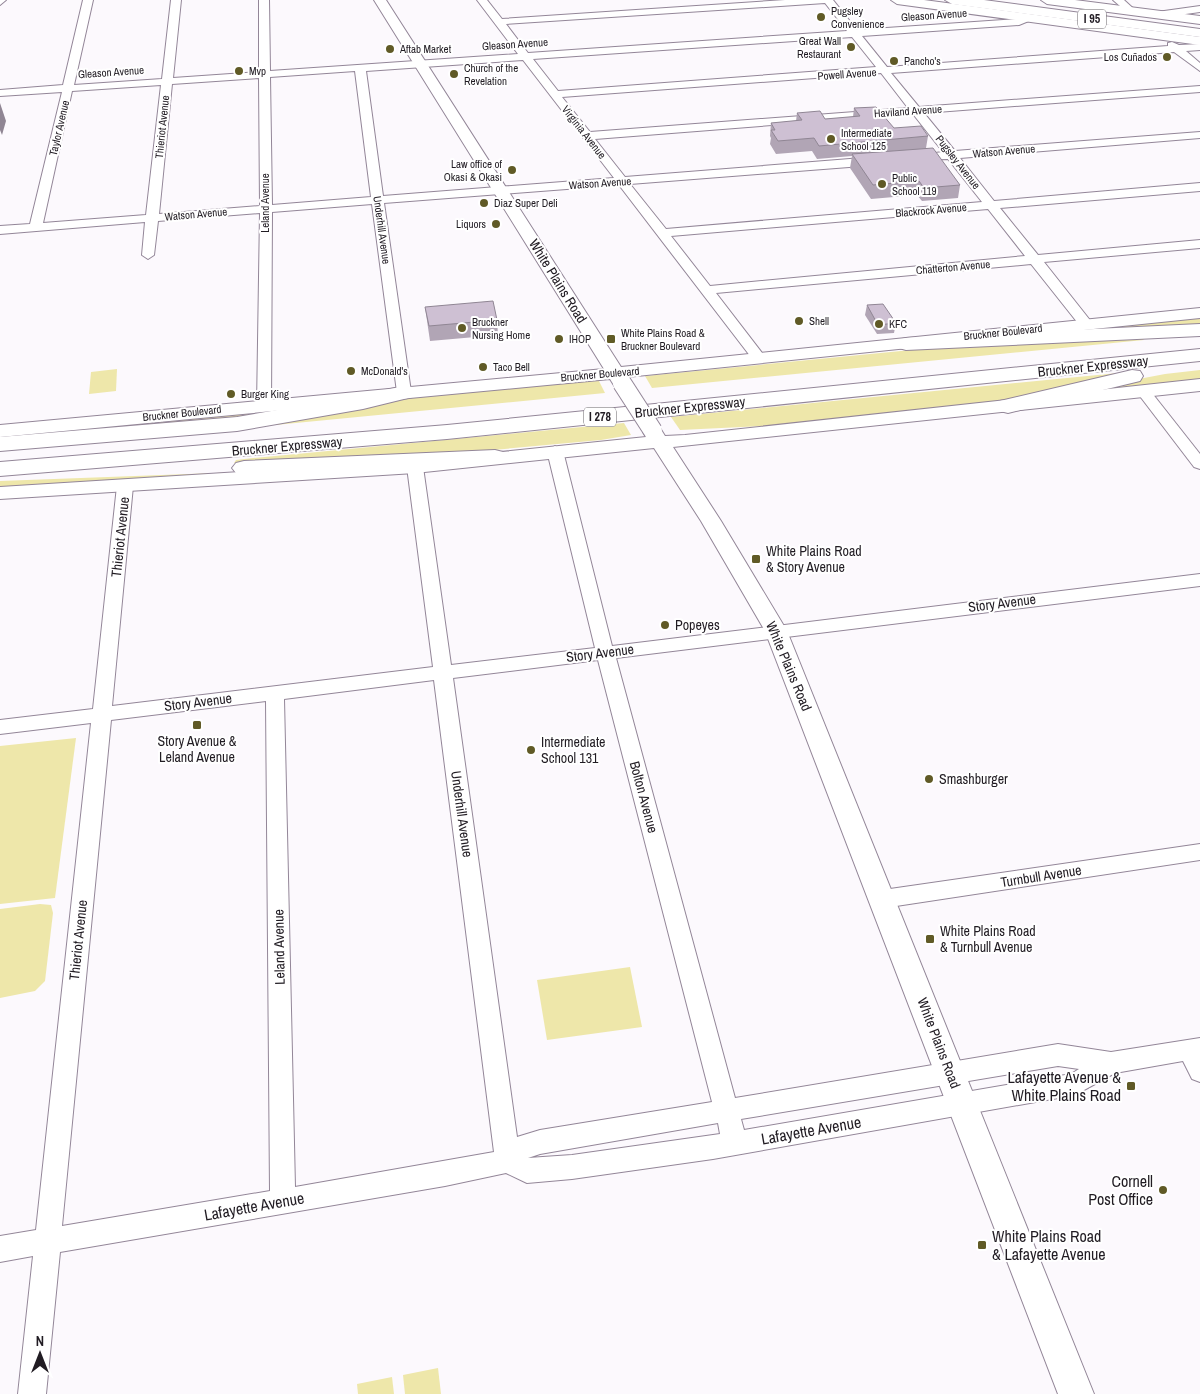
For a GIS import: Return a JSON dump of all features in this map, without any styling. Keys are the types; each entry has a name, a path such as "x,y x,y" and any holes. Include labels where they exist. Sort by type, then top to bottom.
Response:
{"highway":[{"name":"I 95","path":"952,0 989,2 1200,27"},
{"path":"1046,0 1096,10 1200,22"},
{"name":"I 95","path":"989,2 1200,33"},
{"path":"989,2 1082,22 1200,39"},
{"path":"906,344 1200,330"},
{"name":"Bruckner Expressway","path":"0,454 401,423 1200,342"},
{"name":"Bruckner Expressway","path":"0,469 447,432 1200,354"},
{"path":"1008,406 1147,372 1200,365"},
{"path":"0,444 238,424 363,402 404,392"},
{"path":"0,477 495,457"}],"main road":[{"name":"White Plains Road","path":"380,0 711,522 776,631 883,899 1076,1394"},
{"path":"897,0 1161,36 1200,39"},
{"path":"1046,0 1200,22"},
{"name":"Bruckner Boulevard","path":"0,431 404,392 619,378 759,358 1200,313"},
{"path":"0,493 415,466 555,451 656,436 685,441 1200,385"}],"street":[{"name":"Taylor Avenue","path":"36,227 88,0"},
{"name":"Thieriot Avenue","path":"148,255 176,0"},
{"name":"Leland Avenue","path":"264,0 264,406"},
{"name":"Virginia Avenue","path":"482,0 759,358"},
{"path":"499,22 828,0"},
{"name":"Pugsley Avenue","path":"828,0 1086,324"},
{"path":"1118,0 1131,11"},
{"path":"1157,15 1200,9"},
{"name":"Gleason Avenue","path":"0,93 1022,21 1031,18"},
{"path":"1161,36 1200,68"},
{"name":"Powell Avenue","path":"554,94 1200,47"},
{"name":"Underhill Avenue","path":"360,68 404,392"},
{"name":"Haviland Avenue","path":"587,136 1200,88"},
{"name":"Watson Avenue","path":"902,159 1200,135"},
{"name":"Watson Avenue","path":"0,230 883,161"},
{"name":"Blackrock Avenue","path":"662,233 1200,186"},
{"name":"Chatterton Avenue","path":"707,290 1200,244"},
{"path":"1143,392 1200,464"},
{"name":"Bolton Avenue","path":"555,451 605,652 735,1143"},
{"name":"Underhill Avenue","path":"415,466 508,1161"},
{"name":"Thieriot Avenue","path":"32,1394 125,486"},
{"name":"Story Avenue","path":"0,727 1200,580"},
{"name":"Leland Avenue","path":"275,693 283,1201"},
{"name":"Turnbull Avenue","path":"883,899 1200,852"},
{"path":"1194,1049 1200,1071"},
{"name":"Lafayette Avenue","path":"0,1248 508,1161 522,1147 540,1142 950,1072 1058,1054 1111,1063 1194,1049"},
{"name":"Lafayette Avenue","path":"508,1161 527,1171 554,1169 735,1143 1075,1084 1111,1063"}],"shaded area":[{"path":"1200,318 1200,325 1052,332"},
{"path":"1141,337 1144,340 652,388 645,376 932,348"},
{"path":"117,369 116,391 89,394 91,372"},
{"path":"1200,370 1200,381 1095,391 1102,386 1165,374"},
{"path":"1118,373 997,402 763,426 680,430 671,417"},
{"path":"599,381 605,393 275,425 275,422 420,396 531,384"},
{"path":"299,406 223,423 0,441 0,435"},
{"path":"624,423 631,435 601,440 417,457 234,463 236,460 253,458"},
{"path":"296,470 0,488 0,481"},
{"path":"76,738 55,898 0,904 0,746"},
{"path":"40,904 51,905 53,913 45,981 35,991 0,998 0,909"},
{"path":"630,967 642,1027 547,1040 537,980"},
{"path":"438,1368 441,1394 405,1394 403,1375"},
{"path":"392,1377 394,1394 358,1394 357,1384"}],"building":[{"path":"876,107 894,128 921,126 928,136 819,146 814,138 778,141 771,130 775,130 771,123 802,120 797,113 820,111 825,119 860,116 854,108"},
{"path":"933,148 960,185 924,188 919,181 873,185 852,154"},
{"path":"493,301 497,320 429,326 425,307"},
{"path":"883,304 896,323 878,325 867,305"}],"place":[{"name":"Pugsley Convenience","path":"821,17"},
{"name":"Great Wall Restaurant","path":"851,47"},
{"name":"Aftab Market","path":"390,49"},
{"name":"Los Cuñados","path":"1167,57"},
{"name":"Pancho's","path":"894,61"},
{"name":"Mvp","path":"239,71"},
{"name":"Church of the Revelation","path":"454,74"},
{"name":"Intermediate School 125","path":"831,139"},
{"name":"Law office of Okasi & Okasi","path":"512,170"},
{"name":"Public School 119","path":"882,184"},
{"name":"Diaz Super Deli","path":"484,203"},
{"name":"Liquors","path":"496,224"},
{"name":"Shell","path":"799,321"},
{"name":"KFC","path":"879,324"},
{"name":"Bruckner Nursing Home","path":"462,328"},
{"name":"IHOP","path":"559,339"},
{"name":"White Plains Road & Bruckner Boulevard","path":"611,339"},
{"name":"Taco Bell","path":"483,367"},
{"name":"McDonald's","path":"351,371"},
{"name":"Burger King","path":"231,394"},
{"name":"White Plains Road & Story Avenue","path":"756,559"},
{"name":"Popeyes","path":"665,625"},
{"name":"Story Avenue & Leland Avenue","path":"197,725"},
{"name":"Intermediate School 131","path":"531,750"},
{"name":"Smashburger","path":"929,779"},
{"name":"White Plains Road & Turnbull Avenue","path":"930,939"},
{"name":"Lafayette Avenue & White Plains Road","path":"1131,1086"},
{"name":"Cornell Post Office","path":"1163,1190"},
{"name":"White Plains Road & Lafayette Avenue","path":"982,1245"}]}
